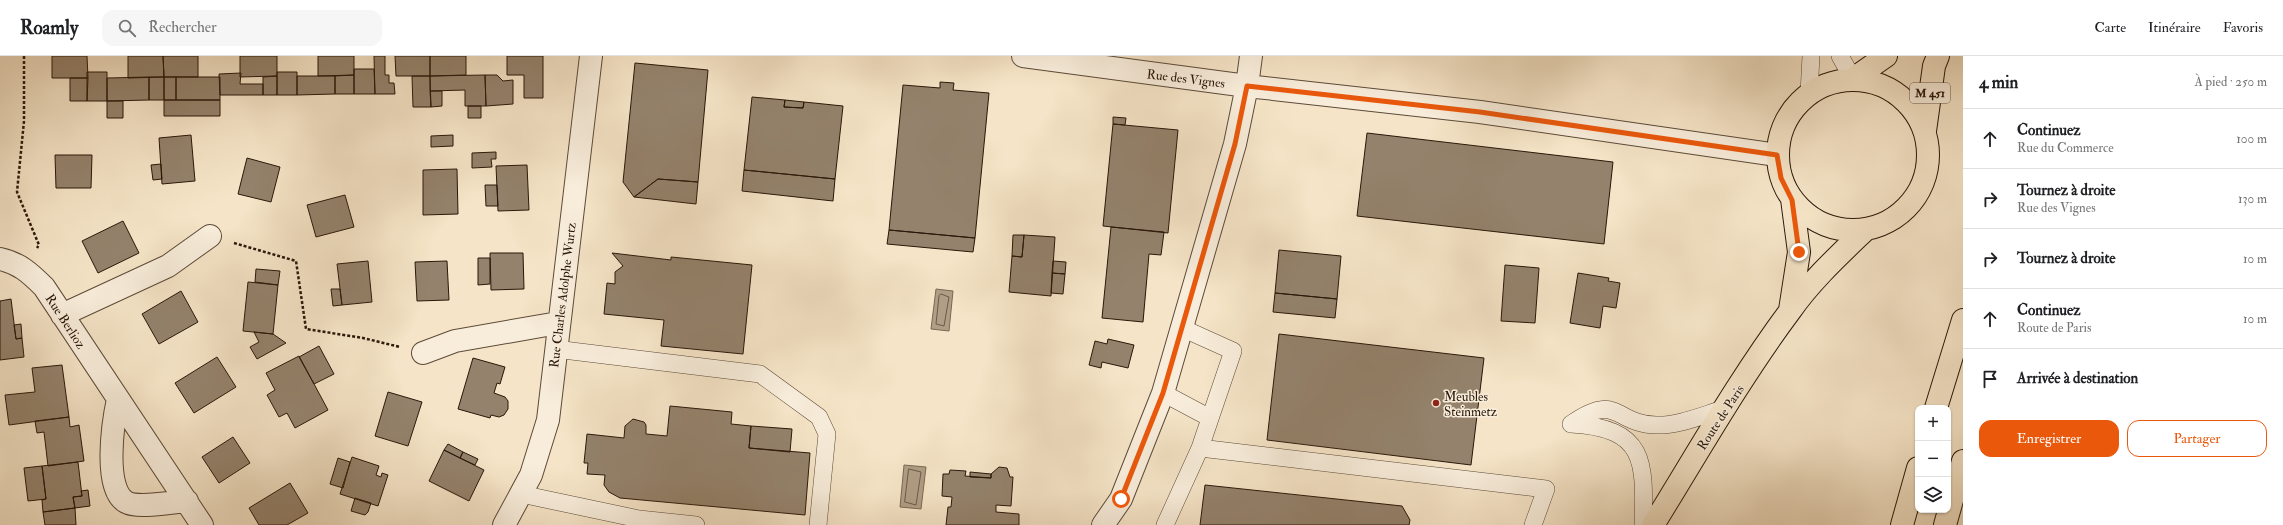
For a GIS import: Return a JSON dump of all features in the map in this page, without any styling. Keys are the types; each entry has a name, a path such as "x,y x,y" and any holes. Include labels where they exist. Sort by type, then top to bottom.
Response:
{"main road":[{"path":"1853,79 1886,56"},
{"name":"M 451","path":"1925,131 1934,66 1938,56"},
{"path":"1853,79 1879,82 1898,93 1914,110 1925,131 1929,154 1926,178 1915,199 1898,216 1877,227 1864,231 1830,227 1809,216 1792,200 1781,178 1777,155 1781,132 1792,110 1809,94 1829,83 1853,79"},
{"name":"Route de Paris","path":"1790,310 1799,252 1792,200"},
{"name":"Route de Paris","path":"1653,525 1724,410 1790,310 1831,263 1864,231"},
{"path":"1937,405 1963,320"},
{"path":"1945,525 1963,461"},
{"path":"1902,525 1915,477"}],"street":[{"name":"Rue Charles Adolphe Wurtz","path":"504,525 531,475 548,420 590,56"},
{"name":"Rue des Vignes","path":"1024,56 1247,86 1480,112 1777,155"},
{"path":"1103,525 1121,499 1163,393 1235,144 1247,86 1251,56"},
{"path":"62,315 168,266 210,236"},
{"name":"Rue Berlioz","path":"0,259 11,261 26,270 44,287 202,525"},
{"path":"423,353 455,341 558,324"},
{"path":"118,399 111,431 114,483 118,495 127,503 142,505 187,501"}],"lane":[{"path":"1809,94 1811,56"},
{"path":"1840,56 1853,79"},
{"path":"1165,525 1200,448 1233,351 1182,328"},
{"path":"555,349 760,374 818,417 827,434 818,525"},
{"path":"1163,393 1210,418"},
{"path":"1643,525 1643,476 1636,450 1629,441 1616,433 1591,425 1571,424 1588,412 1599,408 1614,411 1646,424 1655,425 1678,422 1724,410"},
{"path":"1200,448 1546,489 1533,525"},
{"path":"521,494 639,519 696,525"}],"path":[{"path":"24,56 24,121 17,192 39,245 26,270"},
{"path":"210,236 296,261 306,329 363,338 423,353"},
{"path":"1477,412 1493,414"}],"water":[{"path":"936,289 953,291 949,331 931,329"},
{"path":"904,465 926,467 921,509 900,507"}],"building":[{"path":"52,56 87,56 88,78 52,78"},
{"path":"128,56 163,56 164,77 128,78"},
{"path":"163,56 198,56 198,77 164,77"},
{"path":"240,56 277,56 277,76 240,77"},
{"path":"318,56 354,56 354,75 318,76"},
{"path":"374,56 385,56 385,75 389,75 389,83 394,83 395,94 375,94"},
{"path":"395,56 430,56 430,76 396,76"},
{"path":"430,56 466,56 466,75 430,76"},
{"path":"507,56 543,56 543,98 524,98 524,75 507,75"},
{"path":"635,63 708,70 698,182 658,179 634,197 623,182"},
{"path":"354,69 374,69 375,94 354,94"},
{"path":"87,72 107,72 107,101 87,101"},
{"path":"277,72 297,72 297,95 277,95"},
{"path":"241,73 240,84 263,84 263,95 220,95 219,74"},
{"path":"354,75 354,94 335,94 335,76"},
{"path":"485,75 497,75 503,81 513,80 513,104 486,106"},
{"path":"485,75 486,106 465,106 465,90 430,91 430,76"},
{"path":"277,76 277,95 263,95 263,77"},
{"path":"297,76 335,76 335,94 297,95"},
{"path":"412,76 430,76 431,107 413,107"},
{"path":"149,77 164,77 164,100 149,100"},
{"path":"149,77 149,100 107,101 107,78"},
{"path":"164,77 176,77 176,100 164,100"},
{"path":"176,77 220,77 220,100 176,100"},
{"path":"70,78 88,78 87,101 70,101"},
{"path":"940,82 954,83 953,90 989,93 975,238 889,230 903,85 940,88"},
{"path":"430,91 442,91 442,106 431,107"},
{"path":"752,97 785,100 784,107 803,108 804,102 843,106 835,179 744,170"},
{"path":"164,100 220,100 220,116 164,116"},
{"path":"785,100 804,102 803,108 784,107"},
{"path":"107,101 123,101 123,118 107,118"},
{"path":"468,106 481,106 481,118 468,118"},
{"path":"1113,117 1126,118 1125,125 1113,124"},
{"path":"1113,124 1178,130 1168,233 1103,226"},
{"path":"1367,133 1613,162 1604,244 1357,216"},
{"path":"191,135 195,181 162,184 159,138"},
{"path":"453,135 453,146 431,147 431,136"},
{"path":"496,152 496,159 491,159 492,167 472,168 472,153"},
{"path":"55,155 92,155 91,188 56,188"},
{"path":"247,158 280,167 271,202 238,194"},
{"path":"161,164 162,179 153,180 151,165"},
{"path":"527,165 529,210 498,211 496,166"},
{"path":"457,169 458,214 423,215 423,170"},
{"path":"744,170 835,179 833,201 742,191"},
{"path":"658,179 698,182 696,204 634,197"},
{"path":"485,185 497,185 498,206 486,206"},
{"path":"345,195 354,227 316,237 307,205"},
{"path":"123,221 139,253 98,273 82,241"},
{"path":"1111,227 1164,232 1161,255 1149,254 1143,322 1102,318"},
{"path":"889,230 975,238 973,252 887,244"},
{"path":"1013,235 1024,235 1022,257 1012,256"},
{"path":"1024,235 1055,237 1051,296 1009,292 1012,256 1022,257"},
{"path":"1279,250 1341,256 1337,299 1275,293"},
{"path":"490,253 523,253 524,289 491,290"},
{"path":"612,253 671,260 671,257 752,265 743,354 661,346 664,320 604,314 607,283 615,284 615,272 623,266"},
{"path":"478,258 490,258 490,284 478,285"},
{"path":"368,261 372,302 342,305 337,264"},
{"path":"447,261 449,300 417,301 415,262"},
{"path":"1053,261 1066,262 1065,274 1052,273"},
{"path":"1505,265 1539,268 1535,323 1501,321"},
{"path":"256,269 280,271 278,285 255,282"},
{"path":"1052,273 1065,274 1063,294 1051,293"},
{"path":"1578,273 1609,278 1608,281 1620,283 1616,308 1603,306 1600,328 1570,323"},
{"path":"248,282 278,285 273,334 243,331"},
{"path":"331,289 340,289 342,305 333,306"},
{"path":"181,291 198,322 159,344 142,314"},
{"path":"1275,293 1337,299 1335,318 1273,312"},
{"path":"11,299 16,339 22,338 24,357 0,360 0,301"},
{"path":"21,324 22,338 16,339 14,325"},
{"path":"254,332 273,334 286,343 257,359 250,347 259,342"},
{"path":"1279,334 1484,358 1471,465 1267,440"},
{"path":"1108,339 1134,345 1128,368 1102,362 1101,368 1089,365 1095,341 1107,344"},
{"path":"319,346 334,374 314,384 299,357"},
{"path":"299,356 328,410 295,428 287,413 279,417 267,395 275,390 266,373"},
{"path":"217,357 236,387 194,413 175,383"},
{"path":"473,358 505,367 500,384 497,383 494,393 505,397 508,401 508,409 504,415 499,417 491,415 490,418 458,409"},
{"path":"62,365 69,417 9,425 5,395 35,392 32,368"},
{"path":"388,392 422,402 408,446 375,436"},
{"path":"670,406 732,412 731,424 751,426 749,448 810,453 805,515 620,498 609,492 604,485 605,475 587,474 588,463 584,463 587,434 624,438 625,426 633,419 644,422 646,425 646,434 667,436"},
{"path":"69,417 70,427 79,425 84,461 48,466 44,432 37,433 35,421"},
{"path":"751,426 792,429 790,452 749,448"},
{"path":"233,437 250,463 219,483 202,457"},
{"path":"448,444 463,452 460,458 444,450"},
{"path":"444,450 484,470 469,501 429,481"},
{"path":"463,452 478,459 475,465 460,458"},
{"path":"352,457 379,466 376,475 381,477 382,473 388,475 378,506 340,494"},
{"path":"338,458 350,462 343,488 330,484"},
{"path":"78,462 82,496 73,497 75,508 43,512 42,500 46,499 42,466"},
{"path":"42,466 46,499 28,501 24,468"},
{"path":"999,467 1007,468 1010,477 1013,477 1011,506 996,505 996,512 1019,514 1019,525 946,525 948,507 951,507 952,497 942,496 943,474 949,474 950,470 966,471 965,476 991,478 991,474"},
{"path":"970,472 991,474 991,478 970,477"},
{"path":"290,483 308,513 287,525 259,525 249,508"},
{"path":"1205,485 1402,506 1410,520 1409,525 1200,525"},
{"path":"88,490 90,506 75,508 73,497 82,496 81,491"},
{"path":"355,498 371,503 368,512 365,515 351,511"},
{"path":"75,508 76,525 45,525 43,512"}],"place":[{"name":"Meubles Steinmetz","path":"1436,403"}],"route":[{"path":"1121,499 1163,393 1235,144 1247,86 1480,112 1777,155 1781,178 1792,200 1799,252"}]}
